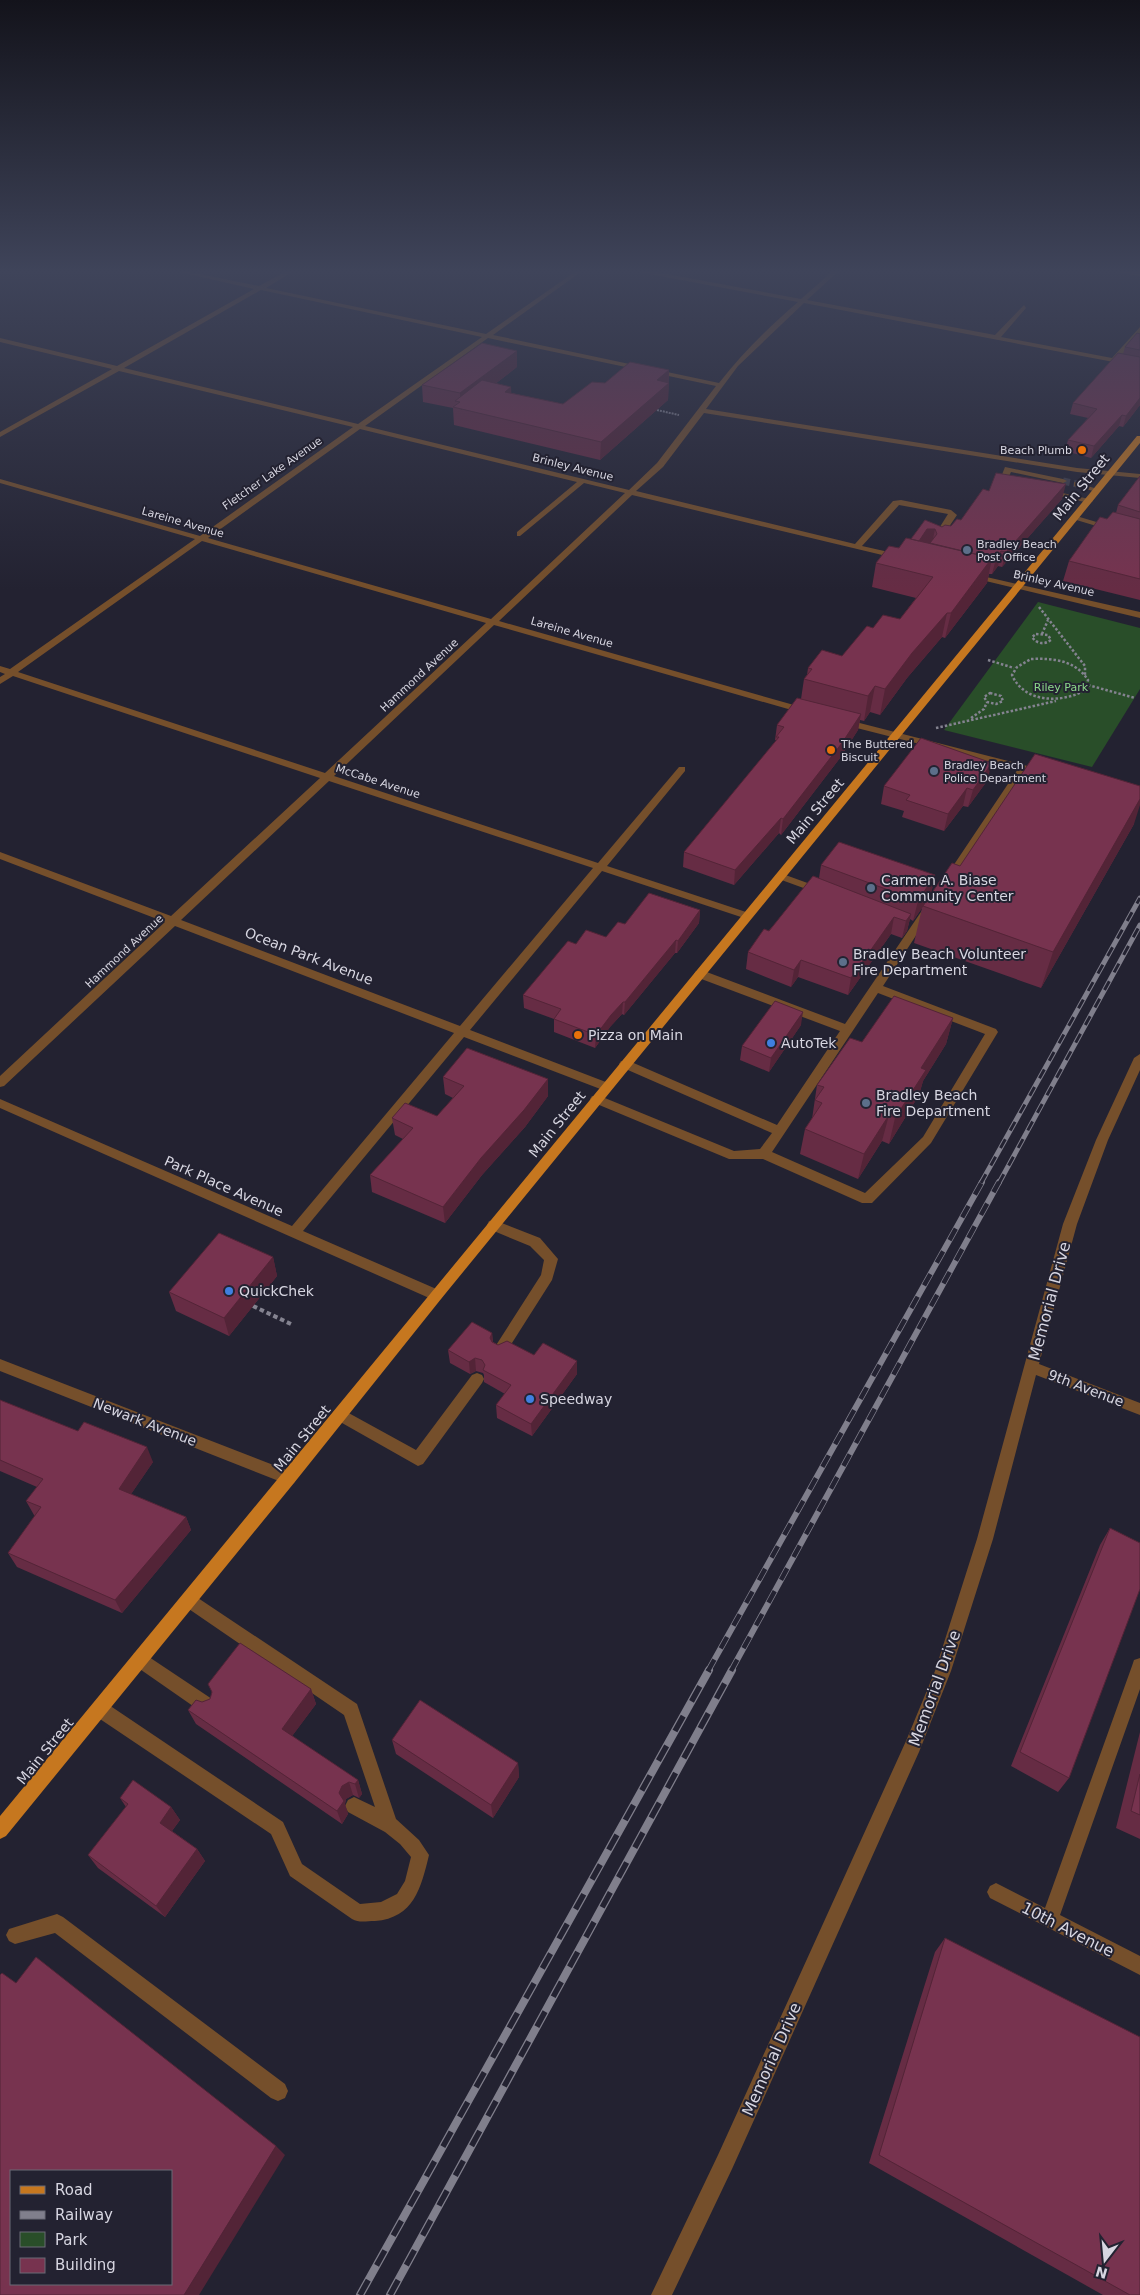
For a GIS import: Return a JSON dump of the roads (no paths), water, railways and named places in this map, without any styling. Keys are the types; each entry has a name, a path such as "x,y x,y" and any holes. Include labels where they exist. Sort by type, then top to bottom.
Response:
{"main road":[{"name":"Main Street","path":"0,1830 289,1478 596,1099 898,735 1140,438"}],"street":[{"path":"0,435 103,376"},
{"name":"Brinley Avenue","path":"151,376 904,558"},
{"name":"Fletcher Lake Avenue","path":"0,681 429,376"},
{"path":"674,376 720,386"},
{"name":"Hammond Avenue","path":"0,1083 660,465 728,376"},
{"path":"701,410 1076,470 1140,476"},
{"path":"1022,486 1003,482 1008,469 1063,481"},
{"path":"520,534 582,480"},
{"name":"Lareine Avenue","path":"0,481 816,714"},
{"path":"1076,484 1097,490"},
{"path":"1041,490 1089,501"},
{"path":"857,547 896,503 901,502 952,512 953,515 936,539"},
{"path":"1076,517 1100,524 1109,529 1140,537"},
{"name":"Brinley Avenue","path":"963,572 1140,615"},
{"name":"McCabe Avenue","path":"0,669 748,916"},
{"path":"836,719 1050,775"},
{"path":"945,884 1024,768"},
{"path":"294,1233 682,769"},
{"name":"Ocean Park Avenue","path":"0,855 607,1087"},
{"path":"780,876 834,897"},
{"path":"764,1154 875,987 911,926 935,899"},
{"path":"700,974 847,1029"},
{"path":"596,1099 733,1156 764,1154 867,1198 927,1140 992,1032 875,987"},
{"name":"Memorial Drive","path":"661,2295 725,2162 912,1746 943,1671 985,1539 1070,1224 1084,1181 1109,1119 1140,1058"},
{"path":"625,1064 780,1131"},
{"name":"Park Place Avenue","path":"0,1103 436,1295"},
{"path":"494,1225 535,1242 551,1258 547,1276 500,1350"},
{"name":"Newark Avenue","path":"0,1365 289,1478"},
{"name":"9th Avenue","path":"1031,1367 1140,1409"},
{"path":"340,1415 418,1459 477,1379"},
{"path":"189,1600 351,1710 390,1824"},
{"path":"140,1659 209,1707"},
{"path":"1050,1919 1140,1666"},
{"path":"100,1709 277,1828 296,1870 358,1913 383,1911 403,1900 413,1884 420,1855 408,1838 390,1824 354,1806"},
{"name":"10th Avenue","path":"996,1892 1140,1966"},
{"path":"15,1935 57,1923 278,2091"}],"tunnel":[{"path":"1063,481 1077,484"}],"railway":[{"path":"981,1183 1140,898"},
{"path":"999,1183 1140,925"},
{"path":"708,1671 982,1182"},
{"path":"731,1671 999,1182"},
{"path":"360,2295 709,1670"},
{"path":"390,2295 732,1670"}],"place":[{"name":"Beach Plumb","path":"1082,450"},
{"name":"Bradley Beach Post Office","path":"967,550"},
{"name":"The Buttered Biscuit","path":"831,750"},
{"name":"Bradley Beach Police Department","path":"934,771"},
{"name":"Carmen A. Biase Community Center","path":"871,888"},
{"name":"Bradley Beach Volunteer Fire Department","path":"843,962"},
{"name":"Pizza on Main","path":"578,1035"},
{"name":"AutoTek","path":"771,1043"},
{"name":"Bradley Beach Fire Department","path":"866,1103"},
{"name":"QuickChek","path":"229,1291"},
{"name":"Speedway","path":"530,1399"}],"park label":[{"name":"Riley Park","path":"1061,687"}]}
